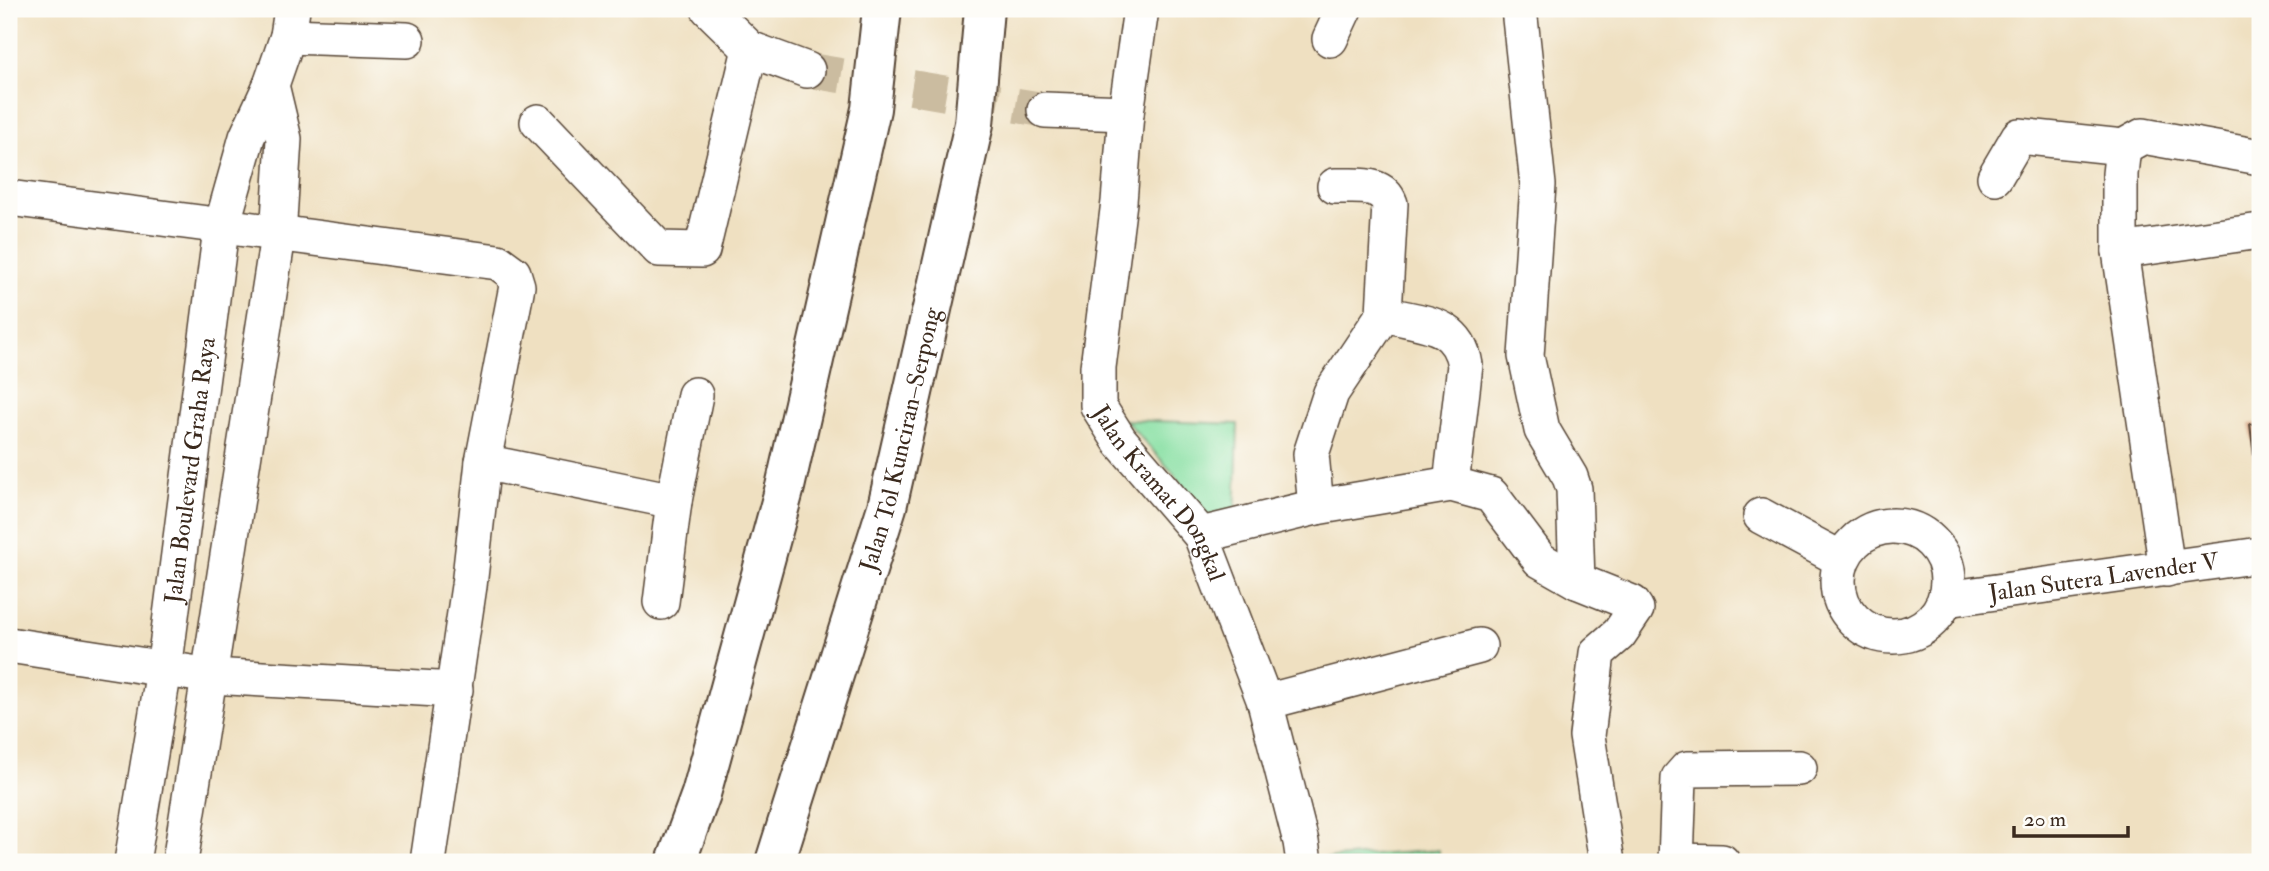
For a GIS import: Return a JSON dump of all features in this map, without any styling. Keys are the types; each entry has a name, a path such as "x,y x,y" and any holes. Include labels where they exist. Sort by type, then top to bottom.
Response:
{"highway":[{"path":"676,862 701,794 785,487 871,109 881,9"},
{"name":"Jalan Tol Kunciran–Serpong","path":"775,862 887,508 974,124 984,9"}],"street":[{"path":"709,9 750,49 807,70"},
{"name":"Jalan Kramat Dongkal","path":"1141,9 1126,113 1119,202 1098,367 1098,406 1121,441 1201,535 1265,702 1304,862"},
{"path":"1519,9 1538,185 1526,356 1542,430 1570,477 1574,489 1577,581"},
{"path":"290,23 407,40"},
{"name":"Jalan Boulevard Graha Raya","path":"132,862 164,670 221,229 247,137 271,85 290,23"},
{"path":"538,122 659,249 702,250 750,49"},
{"name":"Jalan Boulevard Graha Raya","path":"180,862 278,236 284,139 271,85"},
{"path":"1045,110 1126,113"},
{"path":"1995,177 2019,136 2123,147 2143,136 2260,157"},
{"path":"2123,147 2120,174 2120,251 2167,569"},
{"path":"1316,507 1311,454 1331,393 1384,314 1388,198 1379,188 1335,187"},
{"path":"9,198 507,266 517,286 483,462 455,690 428,862"},
{"path":"2120,251 2260,231"},
{"path":"1384,314 1450,332 1462,347 1465,365 1451,484"},
{"path":"662,602 674,501 695,395"},
{"path":"483,462 674,501"},
{"path":"1201,535 1316,507 1451,484 1491,495 1540,560 1577,581 1623,598 1636,609 1619,634 1597,653 1587,736 1607,862"},
{"path":"1761,516 1841,559"},
{"path":"1892,526 1913,529 1931,540 1944,558 1949,578 1946,599 1935,619 1917,632 1895,637 1872,634 1853,621 1841,603 1836,581 1841,559 1853,542 1871,530 1892,526"},
{"name":"Jalan Sutera Lavender V","path":"1946,599 2260,555"},
{"path":"9,645 211,676 455,690"},
{"path":"1265,702 1479,646"},
{"path":"1722,862 1676,862 1679,778 1687,769 1799,768"}],"green space":[{"path":"1125,420 1238,424 1235,519 1208,525 1175,475"},
{"path":"1439,850 1439,862 1322,862 1322,859"}],"building":[{"path":"2260,423 2260,497 2259,497 2250,424"}],"tunnel":[{"path":"807,70 1045,110"}]}
